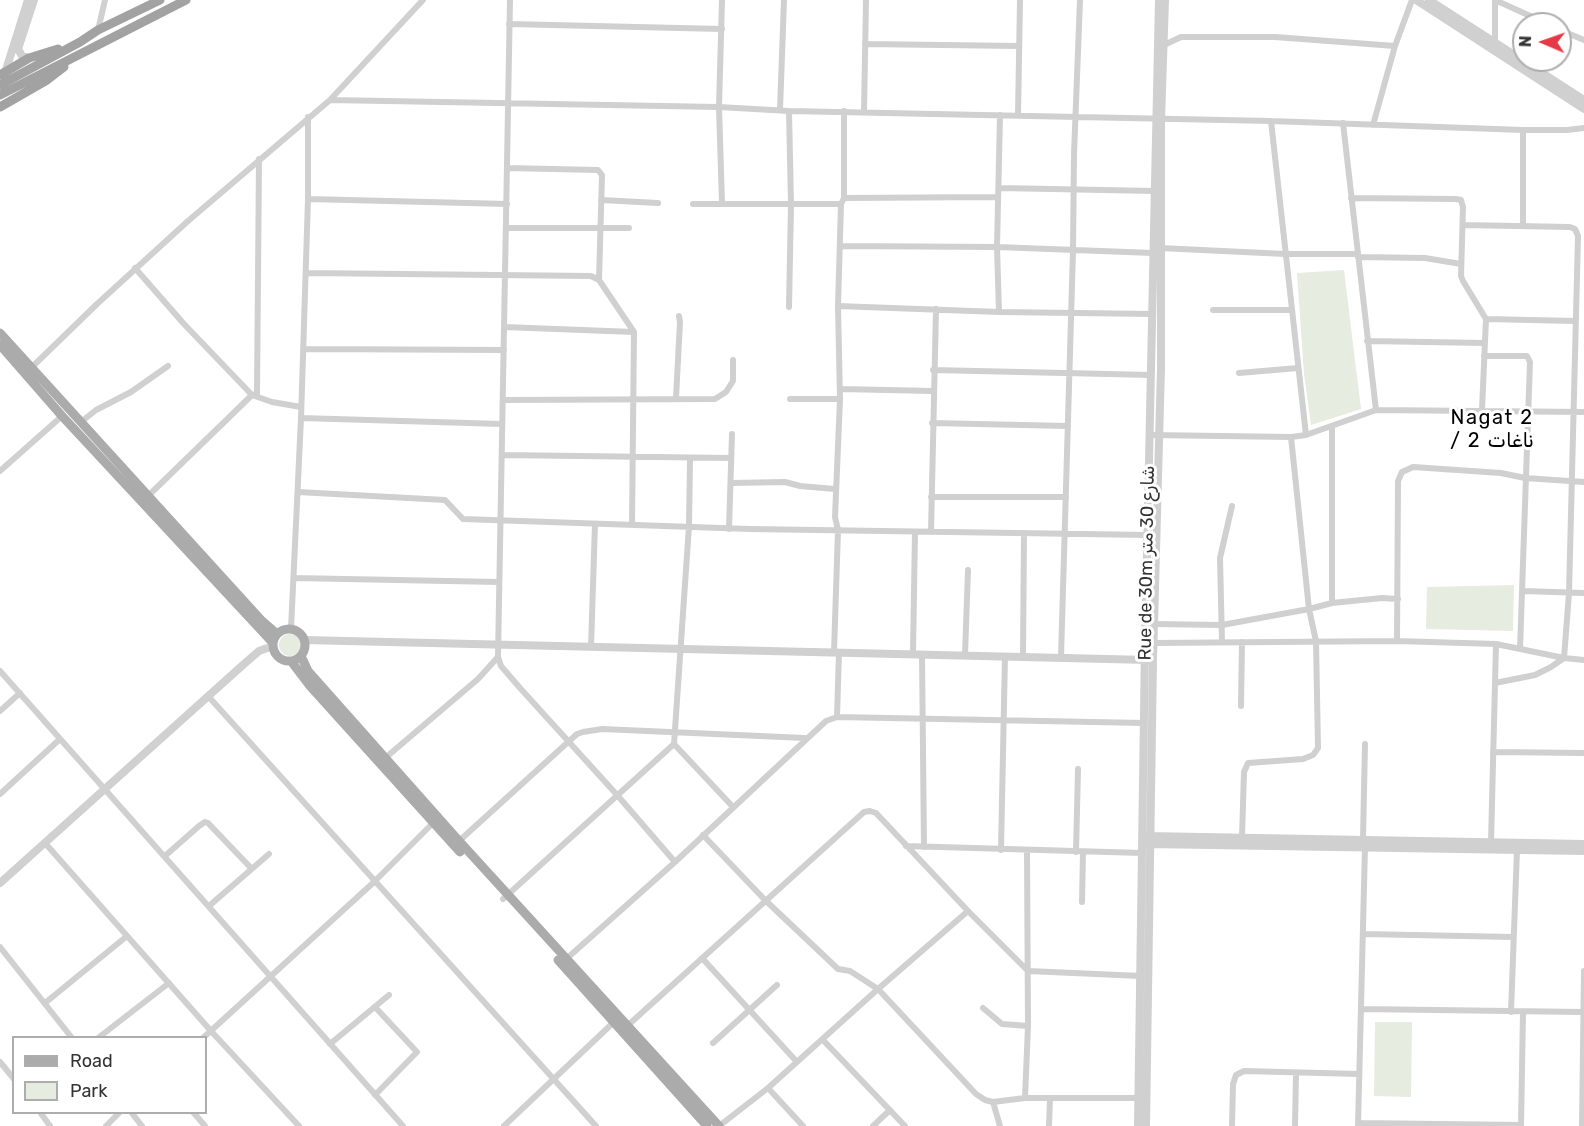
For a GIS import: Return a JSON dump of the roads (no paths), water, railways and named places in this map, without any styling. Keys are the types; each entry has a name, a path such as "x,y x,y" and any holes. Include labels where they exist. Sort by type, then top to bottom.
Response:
{"highway":[{"path":"0,95 98,30 160,0"},
{"path":"0,85 86,52 186,0"},
{"path":"2,74 29,58 80,42"},
{"path":"0,107 47,80 86,52"}],"main road":[{"path":"0,333 62,416 145,499 274,641 277,656 291,661 301,656 305,649 304,640 299,632 291,629 283,630 274,641"},
{"path":"0,345 29,370 81,422 145,499"},
{"path":"301,656 308,671 383,760 624,1029 706,1126"},
{"path":"291,661 310,686 383,760"},
{"path":"436,820 459,841 505,897"},
{"path":"624,1029 719,1126"}],"street":[{"path":"2,74 28,0"},
{"path":"29,58 22,56 18,49 34,0"},
{"path":"98,30 105,0"},
{"path":"29,370 135,268 330,100 423,0"},
{"path":"510,0 498,657 501,666 675,862"},
{"path":"722,0 719,107 722,203"},
{"path":"780,110 784,0"},
{"path":"866,0 866,44 864,112 866,0"},
{"path":"1018,115 1020,0"},
{"path":"1061,657 1080,0"},
{"name":"Rue de 30m شارع 30 متر","path":"1146,1126 1149,660 1159,435 1159,0"},
{"name":"Rue de 30m شارع 30 متر","path":"1138,1126 1142,853 1147,840 1144,723 1149,660 1154,643 1150,624 1148,535 1153,253 1165,0"},
{"path":"1373,124 1395,46 1414,0 1584,109"},
{"path":"1429,0 1584,100"},
{"path":"1495,42 1495,0 1522,12"},
{"path":"509,24 722,29"},
{"path":"1164,45 1180,37 1275,37 1395,46"},
{"path":"866,44 1019,46"},
{"path":"330,100 719,107 789,111 1271,121 1522,130 1584,128"},
{"path":"789,111 791,204 789,307"},
{"path":"837,717 838,530 835,517 835,489 840,399 838,306 844,111"},
{"path":"999,312 1000,115"},
{"path":"291,629 306,273 308,117"},
{"path":"1271,121 1306,435"},
{"path":"1342,123 1376,410"},
{"path":"1522,130 1523,226"},
{"path":"145,499 252,395 257,394 260,159"},
{"path":"507,168 598,170 602,176 599,280"},
{"path":"999,188 1155,191"},
{"path":"693,204 791,204 998,197"},
{"path":"1351,198 1456,198 1461,200 1463,207 1461,264 1463,282 1486,319 1482,410"},
{"path":"308,199 507,204"},
{"path":"602,200 658,203"},
{"path":"1462,225 1570,227 1578,236 1569,593 1564,658"},
{"path":"507,228 629,228"},
{"path":"840,246 1153,253"},
{"path":"1160,248 1425,258 1461,264"},
{"path":"135,268 184,324 252,395 272,402 301,407"},
{"path":"306,273 591,276 599,280 634,332 632,525"},
{"path":"838,306 999,312 1153,314"},
{"path":"931,532 936,309"},
{"path":"1213,310 1255,312 1292,310"},
{"path":"676,398 679,316"},
{"path":"1486,319 1575,321"},
{"path":"504,327 634,332"},
{"path":"1367,341 1484,343"},
{"path":"303,349 504,350"},
{"path":"1484,356 1527,356 1529,358 1520,649"},
{"path":"503,400 715,399 726,392 733,381 733,360"},
{"path":"81,422 96,410 131,392 168,366"},
{"path":"1239,373 1298,368"},
{"path":"933,370 1151,375"},
{"path":"840,389 933,391"},
{"path":"790,399 840,399"},
{"path":"1150,435 1291,437 1306,435 1376,410 1584,412"},
{"path":"0,471 62,416"},
{"path":"301,418 502,424"},
{"path":"932,423 1068,426"},
{"path":"1332,426 1332,603"},
{"path":"729,528 732,434"},
{"path":"1242,837 1244,772 1248,764 1303,759 1313,756 1318,748 1316,642 1309,609 1291,437"},
{"path":"502,455 731,459"},
{"path":"505,897 674,744 689,526 690,459"},
{"path":"1397,641 1398,482 1402,472 1413,467 1584,482"},
{"path":"730,483 785,482 800,486 835,489"},
{"path":"298,492 446,500 460,519 729,528 1148,535"},
{"path":"931,497 1066,497"},
{"path":"1222,642 1220,558 1232,506"},
{"path":"591,647 594,524"},
{"path":"915,531 924,847"},
{"path":"1023,656 1024,533"},
{"path":"965,655 968,570"},
{"path":"294,578 499,582"},
{"path":"1523,591 1584,593"},
{"path":"1150,624 1222,625 1332,603 1382,598 1398,599"},
{"path":"304,640 1149,660"},
{"path":"0,883 208,696 274,641"},
{"path":"1154,643 1397,641 1496,644 1584,660"},
{"path":"1241,706 1242,642"},
{"path":"1491,842 1496,644"},
{"path":"1001,850 1005,656"},
{"path":"383,760 478,679 498,657"},
{"path":"1495,683 1534,675 1564,658"},
{"path":"0,671 272,976 402,1126"},
{"path":"0,711 20,693"},
{"path":"208,696 596,1126"},
{"path":"564,962 826,721 837,717 1144,723"},
{"path":"459,841 577,734 590,730 805,738"},
{"path":"0,794 60,739"},
{"path":"674,744 733,807"},
{"path":"1365,744 1358,1125 1521,1126 1523,1012"},
{"path":"1493,752 1584,753"},
{"path":"1078,769 1082,902"},
{"path":"624,1029 864,812 870,811 876,813 1028,971 1141,976"},
{"path":"205,1036 374,882 436,820"},
{"path":"165,856 205,822 251,868"},
{"path":"703,835 765,900 838,969 850,971 878,989 976,1094 985,1100 993,1102 1025,1098 1138,1098"},
{"path":"1147,840 1242,837 1584,851"},
{"path":"1147,840 1584,844"},
{"path":"45,843 211,1031 299,1126"},
{"path":"906,846 1142,853"},
{"path":"1511,1012 1517,850"},
{"path":"1025,1098 1028,1026 1027,851"},
{"path":"209,906 268,854"},
{"path":"719,1126 768,1088 968,911"},
{"path":"1363,934 1513,937"},
{"path":"45,1004 127,936"},
{"path":"0,947 70,1036"},
{"path":"702,958 797,1062"},
{"path":"1582,1126 1584,971"},
{"path":"101,1036 169,983"},
{"path":"713,1043 777,985"},
{"path":"330,1044 388,995"},
{"path":"375,1007 417,1052 375,1095"},
{"path":"982,1008 1002,1024 1028,1026"},
{"path":"1361,1009 1583,1012"},
{"path":"504,1126 616,1020"},
{"path":"823,1040 905,1126"},
{"path":"0,1062 12,1077"},
{"path":"1232,1126 1233,1084 1236,1074 1244,1071 1359,1074"},
{"path":"1295,1126 1296,1073"},
{"path":"768,1088 803,1126"},
{"path":"1049,1126 1050,1098"},
{"path":"993,1102 1000,1126"},
{"path":"873,1126 890,1110"},
{"path":"41,1114 51,1126"},
{"path":"106,1126 119,1114"},
{"path":"132,1114 142,1126"},
{"path":"194,1114 205,1126"}],"district":[{"name":"Nagat 2 / ناغات 2","path":"1492,430"}]}
